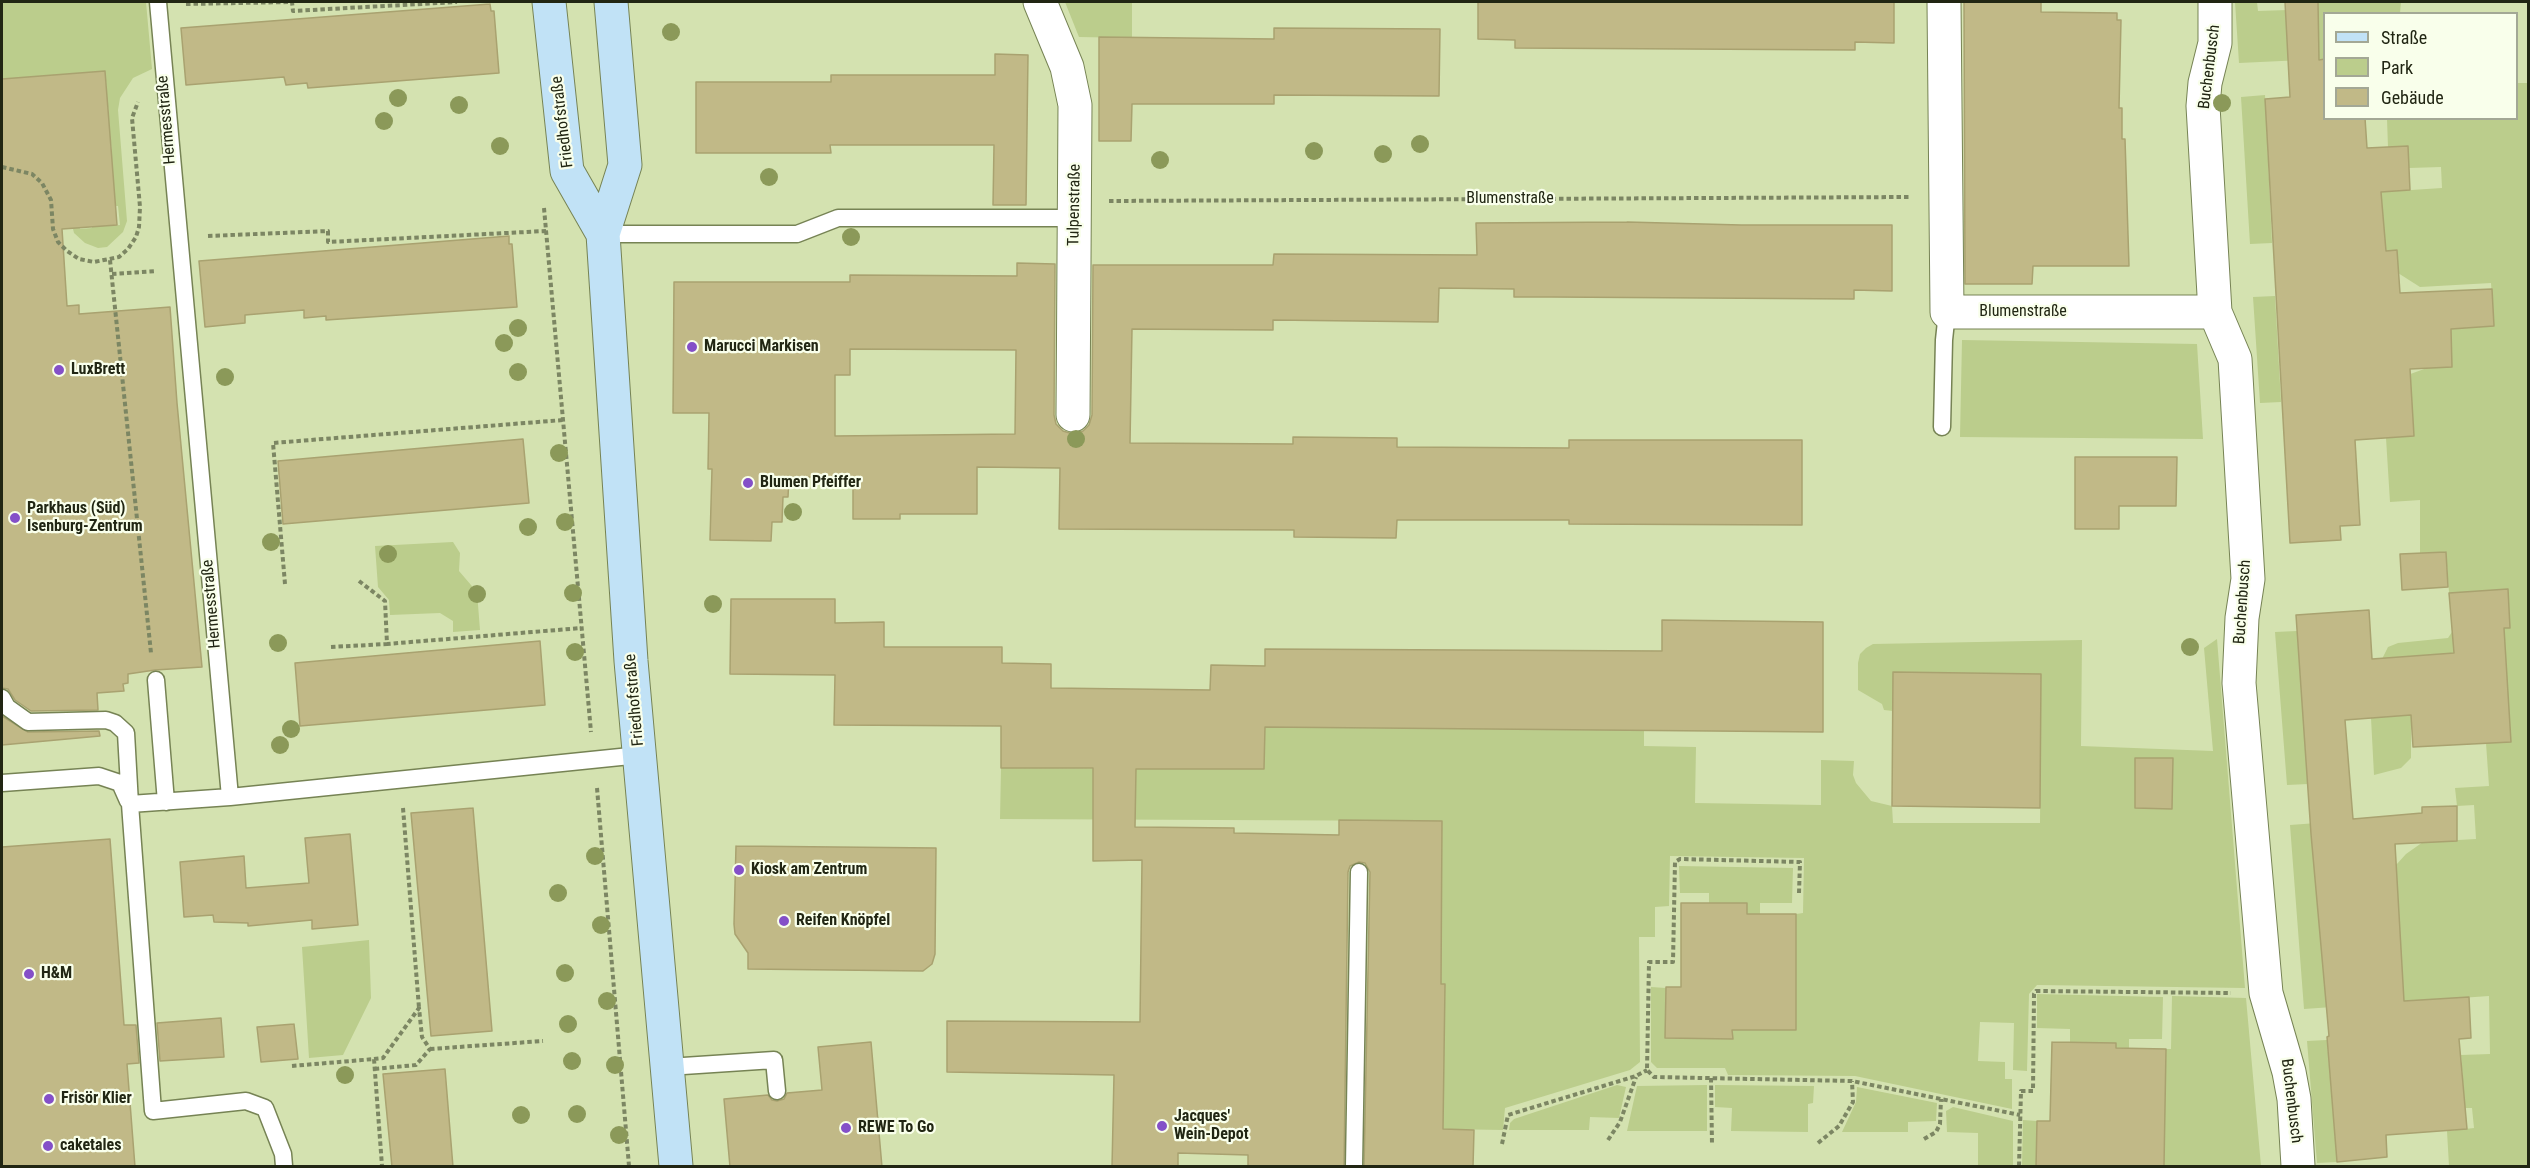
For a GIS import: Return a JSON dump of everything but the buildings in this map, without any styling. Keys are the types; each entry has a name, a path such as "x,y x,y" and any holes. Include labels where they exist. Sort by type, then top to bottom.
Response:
{"main road":[{"name":"Friedhofstraße","path":"549,2 567,171 603,234"},
{"name":"Friedhofstraße","path":"611,2 625,165 603,234 631,661 676,1167"}],"street":[{"name":"Tulpenstraße","path":"1040,2 1071,83 1076,129 1073,415"},
{"path":"1944,2 1947,312"},
{"name":"Buchenbusch","path":"2215,2 2215,43 2205,83 2203,106 2215,312 2235,359 2248,579 2242,618 2239,683 2266,993 2289,1071 2294,1099 2298,1167"},
{"name":"Blumenstraße","path":"1947,312 2215,312"}],"lane":[{"name":"Hermesstraße","path":"158,3 164,89 230,796"},
{"path":"603,234 797,234 838,218 1074,209"},
{"path":"1942,427 1947,312"},
{"path":"154,673 166,802"},
{"path":"2,698 7,707 28,722 99,719 115,723 126,733 153,1111 246,1101 265,1108 283,1154 284,1167"},
{"path":"130,804 640,755"},
{"path":"2,783 99,776 120,783 130,804"},
{"path":"1354,1167 1359,872"},
{"path":"668,1067 774,1060 777,1092"}],"path":[{"path":"158,3 292,2 293,11 456,2"},
{"path":"2,168 32,174 42,183 51,200 53,229 58,242 67,251 79,259 110,260 128,249 139,227 140,207 132,118 134,108 140,99 164,89"},
{"name":"Blumenstraße","path":"1074,209 1946,196"},
{"path":"543,197 590,717"},
{"path":"178,238 328,231 328,242 546,231"},
{"path":"110,260 154,673"},
{"path":"112,274 181,269"},
{"path":"285,584 273,443 563,420"},
{"path":"359,581 385,601 387,644"},
{"path":"331,647 581,628"},
{"path":"401,779 422,1037 430,1050"},
{"path":"599,803 629,1167"},
{"path":"1799,893 1800,862 1680,860 1675,862 1673,962 1648,962 1647,1070 1654,1077 1851,1081 2020,1115"},
{"path":"2019,1167 2021,1092 2033,1091 2034,994 2036,991 2266,993"},
{"path":"292,1066 383,1058 419,1008"},
{"path":"374,1069 416,1065 430,1050 543,1041"},
{"path":"374,1059 382,1167"},
{"path":"1502,1144 1508,1115 1636,1076 1647,1070"},
{"path":"1608,1140 1620,1122 1636,1076"},
{"path":"1711,1078 1712,1144"},
{"path":"1818,1143 1839,1126 1853,1102 1851,1081"},
{"path":"1924,1139 1936,1132 1940,1124 1941,1099"}],"green space":[{"path":"2,2 146,2 152,69 133,78 120,98 118,110 127,221 123,232 107,247 98,248 85,243 74,233 72,225 79,225 80,229 92,228 92,224 120,225 118,206 111,206 105,157 112,156 111,142 104,142 109,120 108,106 102,106 100,92 107,91 105,71 2,79"},
{"path":"1065,2 1132,2 1132,38 1079,37"},
{"path":"2235,2 2257,2 2258,11 2318,9 2318,2 2401,2 2400,12 2323,12 2323,59 2239,63"},
{"path":"2528,63 2528,1166 2449,1166 2447,1131 2474,1128 2472,1108 2465,1108 2461,1055 2490,1054 2489,996 2304,1009 2290,825 2317,823 2396,837 2396,865 2406,854 2423,842 2476,839 2474,805 2457,806 2455,788 2489,786 2486,743 2382,659 2388,647 2398,643 2448,638 2452,632 2446,552 2420,553 2420,500 2390,502 2386,438 2414,436 2411,392 2402,377 2427,368 2451,329 2494,326 2491,283 2420,287 2398,273 2397,250 2386,251 2381,192 2442,188 2441,167 2409,168 2408,146 2388,147 2387,120 2518,120 2518,83 2527,83"},
{"path":"2265,95 2272,243 2250,244 2241,97"},
{"path":"2275,296 2281,402 2260,403 2253,297"},
{"path":"1962,340 2197,344 2203,439 1960,437"},
{"path":"453,542 460,553 459,571 477,592 480,630 453,632 453,621 440,613 390,615 389,600 378,587 375,546"},
{"path":"2297,631 2308,784 2287,785 2275,632"},
{"path":"2217,639 2245,988 2037,985 2029,994 2027,1071 2013,1070 2014,1023 1980,1022 1978,1061 2005,1062 2005,1079 2012,1079 2012,1109 1855,1076 1728,1075 1725,1068 1657,1068 1651,1062 1651,987 1666,988 1666,1038 1732,1039 1732,1030 1796,1030 1796,914 1803,913 1804,858 1670,856 1669,906 1655,907 1655,937 1639,937 1640,1062 1630,1070 1505,1108 1503,1130 1443,1129 1445,984 1441,984 1442,821 1000,819 1001,768 1264,769 1265,727 1644,729 1644,746 1696,747 1695,803 1821,805 1821,760 1854,761 1853,775 1856,783 1871,801 1892,806 1893,823 2040,823 2041,674 1893,672 1893,711 1884,710 1882,704 1858,690 1860,654 1873,644 2082,640 2081,746 2213,751 2204,648"},
{"path":"2411,715 2411,758 2401,768 2374,775 2371,718"},
{"path":"1679,866 1793,868 1792,903 1760,903 1760,914 1747,914 1709,903 1709,893 1680,893"},
{"path":"369,940 371,998 343,1055 309,1058 302,947"},
{"path":"2037,994 2163,997 2162,1039 2129,1039 2129,1048 2116,1048 2116,1043 2070,1043 2070,1029 2037,1028"},
{"path":"2172,996 2246,998 2261,1166 2164,1166 2166,1049 2171,1049"},
{"path":"2327,1040 2337,1162 2317,1163 2307,1041"},
{"path":"1617,1085 1626,1087 1619,1118 1590,1117 1589,1130 1509,1130 1510,1123 1514,1119"},
{"path":"1707,1085 1707,1131 1627,1131 1637,1086"},
{"path":"1715,1085 1814,1086 1813,1103 1808,1104 1808,1132 1731,1131 1732,1108 1715,1107"},
{"path":"1857,1087 1937,1103 1936,1121 1908,1122 1908,1132 1842,1132 1856,1102"},
{"path":"1953,1107 2013,1121 2013,1166 1978,1166 1978,1133 1947,1132 1946,1111"},
{"path":"2023,1120 2037,1121 2036,1166 2022,1166"}],"place":[{"name":"Marucci Markisen","path":"692,347"},
{"name":"LuxBrett","path":"59,370"},
{"name":"Blumen Pfeiffer","path":"748,483"},
{"name":"Parkhaus (Süd) Isenburg-Zentrum","path":"15,518"},
{"name":"Kiosk am Zentrum","path":"739,870"},
{"name":"Reifen Knöpfel","path":"784,921"},
{"name":"H&M","path":"29,974"},
{"name":"Frisör Klier","path":"49,1099"},
{"name":"Jacques' Wein-Depot","path":"1162,1126"},
{"name":"REWE To Go","path":"846,1128"},
{"name":"caketales","path":"48,1146"}]}
